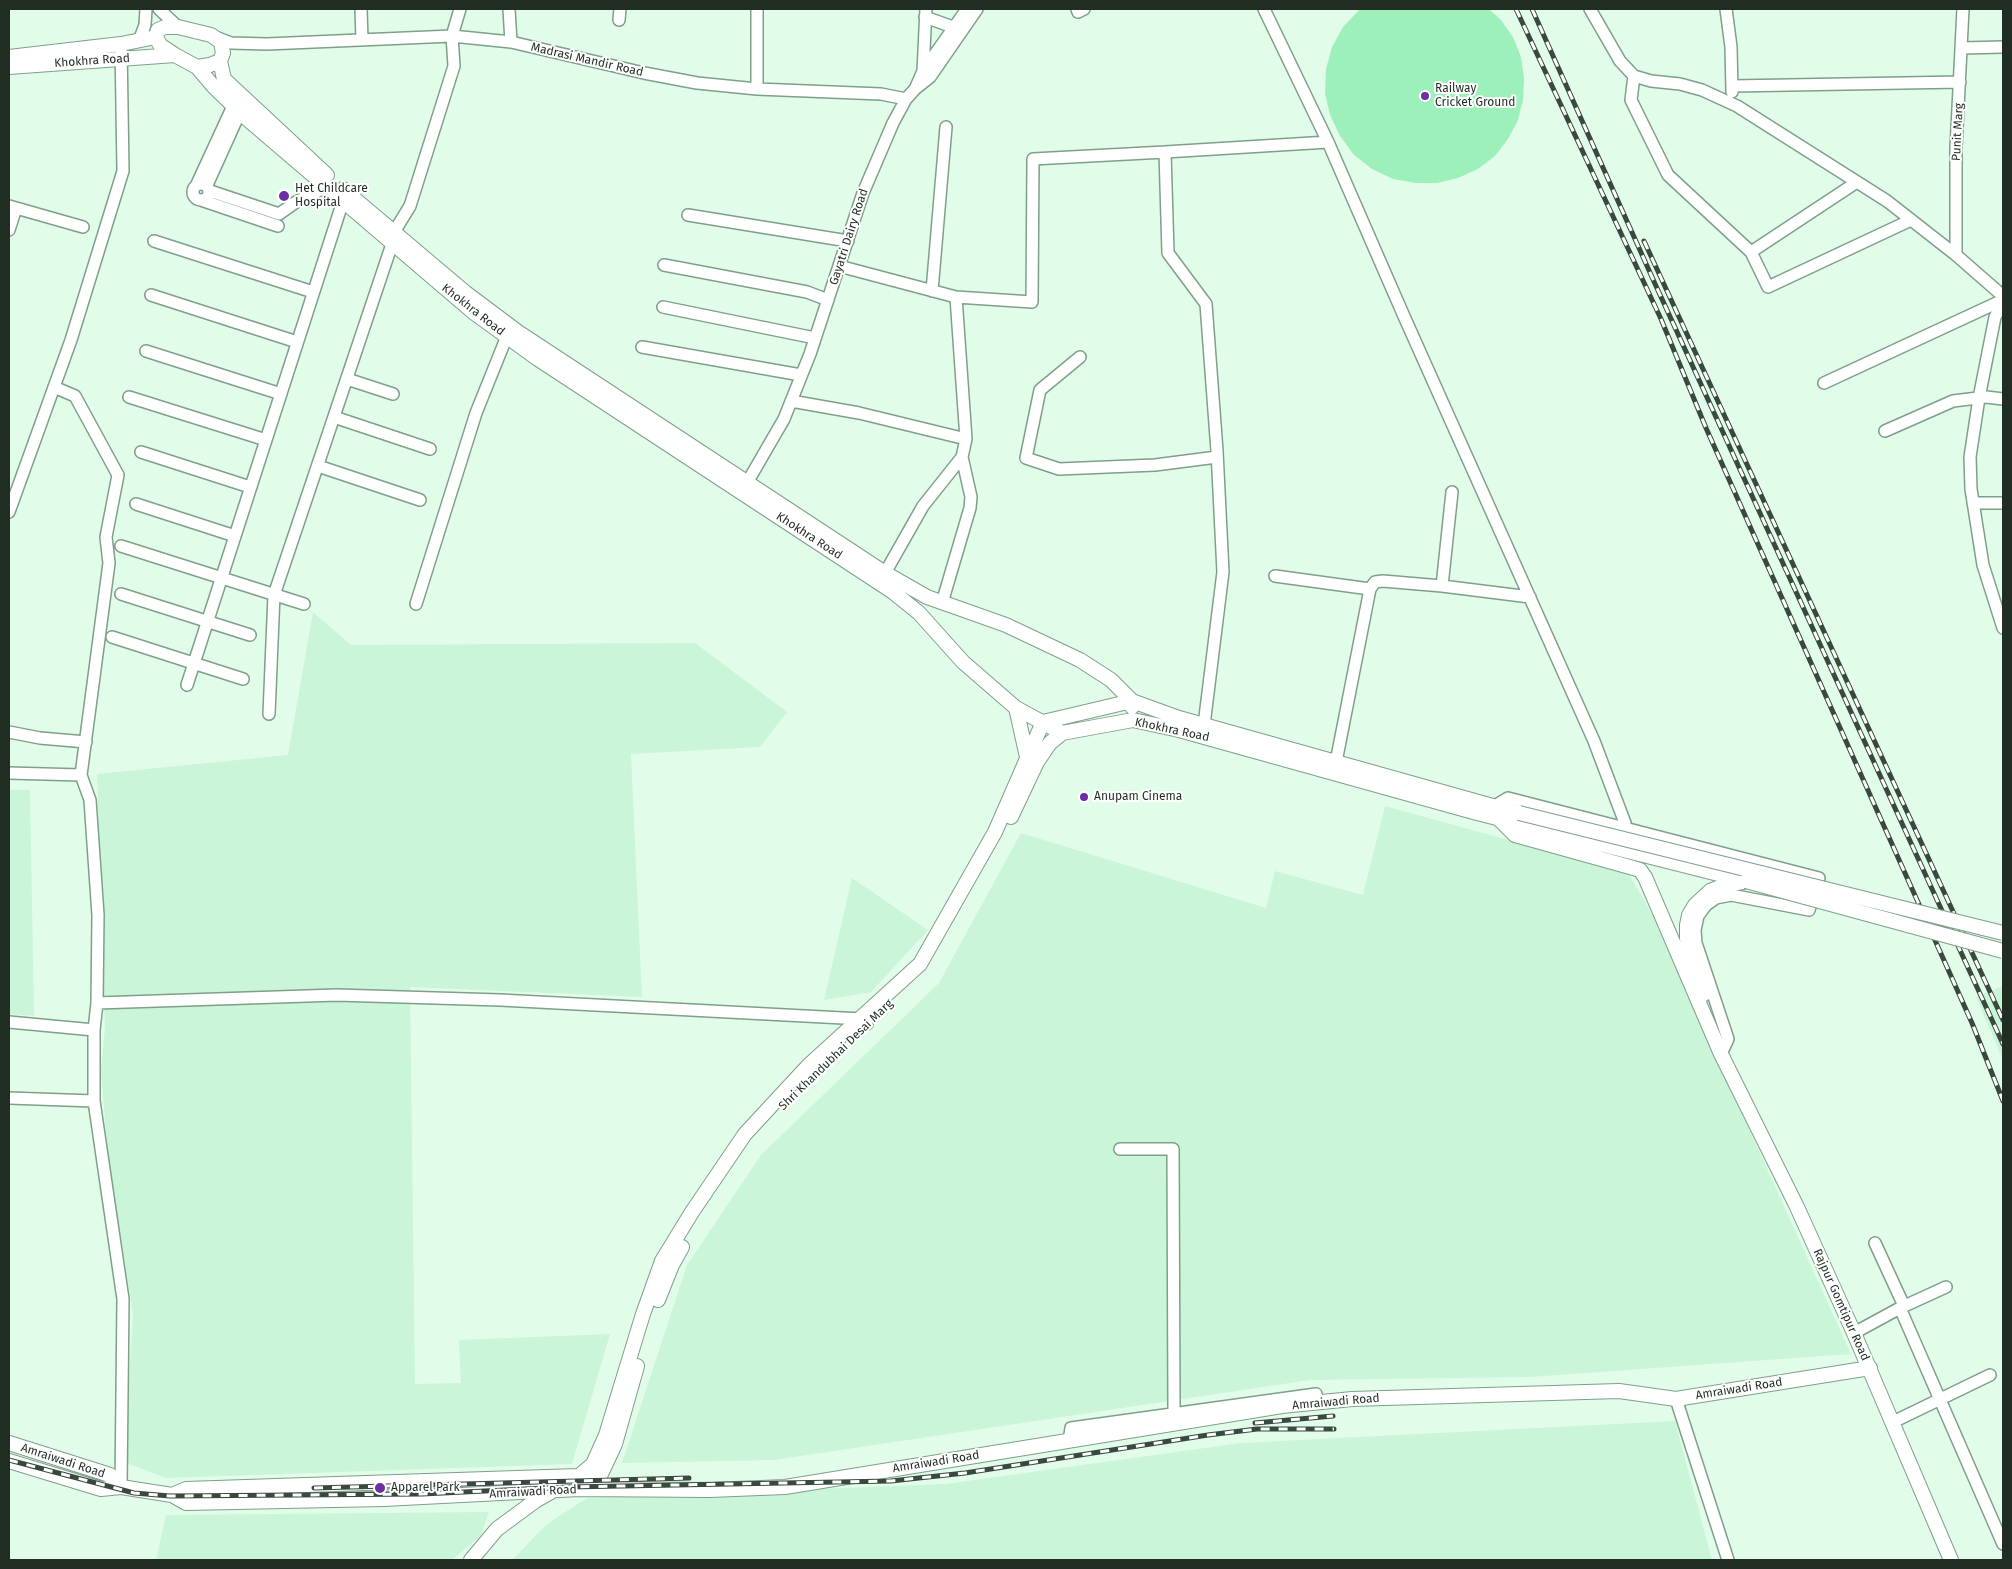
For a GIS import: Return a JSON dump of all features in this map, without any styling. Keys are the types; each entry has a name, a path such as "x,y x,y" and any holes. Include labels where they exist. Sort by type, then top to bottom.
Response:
{"main road":[{"path":"211,35 178,27 165,27 158,30 156,38 160,45 175,56 198,66 210,65 222,57"},
{"name":"Khokhra Road","path":"211,35 221,42 224,79 473,312 538,358 885,573 927,598 1006,625 1080,660 1111,680 1132,701 1204,725 1336,762 1518,818"},
{"name":"Khokhra Road","path":"9,56 121,44 156,38"},
{"name":"Khokhra Road","path":"9,67 175,56"},
{"name":"Khokhra Road","path":"198,66 214,87 236,109 343,201 518,332 745,487 893,592 919,613 963,662 1016,708 1062,733 1133,720 1492,810"},
{"path":"919,613 927,598"},
{"path":"1043,722 1132,701 1133,720"},
{"path":"1016,708 1027,757"},
{"name":"Shri Khandubhai Desai Marg","path":"864,1021 920,964 995,832 1043,722"},
{"name":"Shri Khandubhai Desai Marg","path":"601,1474 643,1314 662,1262 692,1212 746,1134 808,1066 927,968 999,842 1038,762 1050,742 1062,733"},
{"path":"1492,810 1515,835 1640,870 1649,886 1721,1054"},
{"path":"1518,818 2003,951"},
{"path":"1518,818 2003,933"},
{"path":"1721,1054 1716,1028 1694,966 1687,939 1686,925 1694,905 1703,896 1725,885 1746,881"},
{"name":"Rajpur Gomtipur Road","path":"1721,1054 1797,1207 1870,1368 1951,1560"},
{"name":"Amraiwadi Road","path":"579,1482 626,1489 710,1490 784,1487 1282,1406 1318,1402 1352,1399 1619,1391 1676,1399 1870,1368"},
{"name":"Shri Khandubhai Desai Marg","path":"482,1560 503,1534 579,1482 593,1464 614,1427"},
{"name":"Amraiwadi Road","path":"9,1443 110,1475 121,1487 172,1495 186,1503 384,1499 556,1491"},
{"path":"9,1461 101,1489 121,1487"},
{"path":"172,1495 186,1489 579,1482 601,1474 626,1489"},
{"name":"Shri Khandubhai Desai Marg","path":"471,1560 497,1529 535,1501 579,1482"}],"street":[{"path":"139,41 146,9"},
{"path":"159,9 178,27"},
{"path":"361,9 362,40"},
{"path":"269,714 274,595 393,238 410,206 454,66 452,36 460,9"},
{"path":"509,9 511,42"},
{"path":"756,89 757,9"},
{"path":"915,89 923,71 967,9"},
{"name":"Gayatri Dairy Road","path":"745,487 784,419 815,338 862,193 893,123 906,99 930,77 977,9"},
{"path":"1077,9 1078,12 1084,9"},
{"path":"1264,9 1328,142 1594,740 1625,823"},
{"path":"1590,9 1620,61 1634,76 1650,81 1680,84 1702,90 1732,104 1887,201 1956,255 2003,300"},
{"path":"1726,9 1731,47 1732,104"},
{"name":"Punit Marg","path":"1956,255 1956,148 1963,9"},
{"path":"923,71 925,13 954,28"},
{"path":"211,35 231,43 267,44"},
{"name":"Madrasi Mandir Road","path":"267,44 452,36 511,42 676,80 756,89 881,94 906,99"},
{"path":"9,512 71,340 123,171 121,44"},
{"path":"222,57 267,44"},
{"path":"1962,48 2003,47"},
{"path":"1634,76 1632,100 1668,175 1752,252 1768,287 1911,220"},
{"path":"1732,86 1960,82"},
{"path":"236,109 204,187 207,198 201,200 278,226"},
{"path":"932,291 946,127"},
{"path":"839,266 956,297 1032,302 1033,159 1328,142"},
{"path":"1164,152 1168,252 1206,304 1217,457 1223,572 1204,725"},
{"path":"1752,252 1857,182"},
{"path":"204,187 279,214 296,202 326,187"},
{"path":"187,684 343,201"},
{"path":"9,230 12,207 83,226"},
{"path":"688,215 848,241"},
{"path":"154,241 314,292"},
{"path":"664,266 807,292 828,300"},
{"path":"151,295 297,342"},
{"path":"942,603 970,508 971,496 962,457 966,439 956,297"},
{"path":"1824,383 2003,300"},
{"path":"2003,300 1995,317 1979,398 1970,457 1973,503 1983,565 2003,627"},
{"path":"662,307 815,338"},
{"path":"416,604 476,413 507,336"},
{"path":"642,347 801,375"},
{"path":"146,351 280,394"},
{"path":"1080,357 1040,390 1026,458 1059,469 1154,465 1217,457"},
{"path":"347,379 393,394"},
{"path":"54,388 75,396 118,475 106,537 109,563 82,775 90,800 96,896 97,1003 94,1030 94,1101 123,1299 121,1487"},
{"path":"129,397 266,440"},
{"path":"1885,432 1953,400 2003,399"},
{"path":"791,401 859,413 966,439"},
{"path":"334,417 430,449"},
{"path":"141,452 250,487"},
{"path":"885,573 923,506 962,457"},
{"path":"318,466 420,500"},
{"path":"1442,586 1452,492"},
{"path":"1973,503 2003,503"},
{"path":"136,504 235,536"},
{"path":"121,546 304,604"},
{"path":"1275,576 1370,589"},
{"path":"1336,762 1370,589 1375,582 1442,586 1530,597"},
{"path":"121,594 250,635"},
{"path":"112,637 243,679"},
{"path":"9,732 40,738 86,742"},
{"path":"9,773 82,775"},
{"path":"1492,810 1508,798 1819,878 1809,910 1731,895 1716,898 1706,905 1698,916 1694,930 1696,943 1728,1039 1721,1054"},
{"path":"97,1003 337,994 500,1000 864,1021"},
{"path":"9,1022 94,1030"},
{"path":"9,1098 94,1101"},
{"path":"1120,1149 1173,1149 1174,1413"},
{"path":"1876,1243 2003,1544"},
{"path":"1854,1333 1902,1307 1946,1287"},
{"path":"1893,1422 1990,1375"},
{"path":"1069,1440 1071,1428 1316,1394 1318,1402"},
{"path":"1676,1399 1728,1560"}],"shaded area":[{"path":"313,612 351,645 695,643 787,712 760,747 631,754 642,997 410,987 415,1384 461,1383 459,1340 610,1334 572,1464 166,1478 124,1462 133,1314 107,1148 101,1069 105,1028 97,774 288,755"},
{"path":"9,790 30,790 34,1016 9,1014"},
{"path":"1385,806 1628,873 1650,910 1851,1354 1530,1377 1310,1380 774,1460 622,1463 687,1265 761,1155 939,983 1021,833 1266,908 1275,871 1363,895"},
{"path":"852,878 928,930 871,992 824,1000"},
{"path":"2003,986 2003,1060 1976,997"},
{"path":"1675,1421 1712,1560 512,1560 547,1524 587,1498 946,1484 1241,1443"},
{"path":"489,1512 481,1535 452,1560 156,1560 166,1515"}],"green space":[{"name":"Railway Cricket Ground","path":"1360,9 1489,9 1501,20 1513,37 1521,57 1524,78 1523,100 1518,120 1508,139 1495,156 1478,169 1458,178 1437,183 1416,183 1393,179 1372,169 1354,155 1340,136 1330,115 1325,93 1326,69 1332,47 1343,27"}],"railway":[{"path":"1516,9 1661,319 1706,428 1972,1023 2003,1101"},
{"path":"1532,9 1656,286 2003,1044"},
{"path":"1644,241 2003,1020"},
{"path":"1255,1423 1333,1416"},
{"path":"9,1460 134,1493 170,1496 422,1494 568,1487 891,1481 965,1473 1257,1429 1334,1429"},
{"path":"314,1488 689,1478"}],"place":[{"name":"Railway Cricket Ground","path":"1425,96"},
{"name":"Het Childcare Hospital","path":"284,196"},
{"name":"Anupam Cinema","path":"1084,797"},
{"name":"Apparel Park","path":"380,1488"}]}
